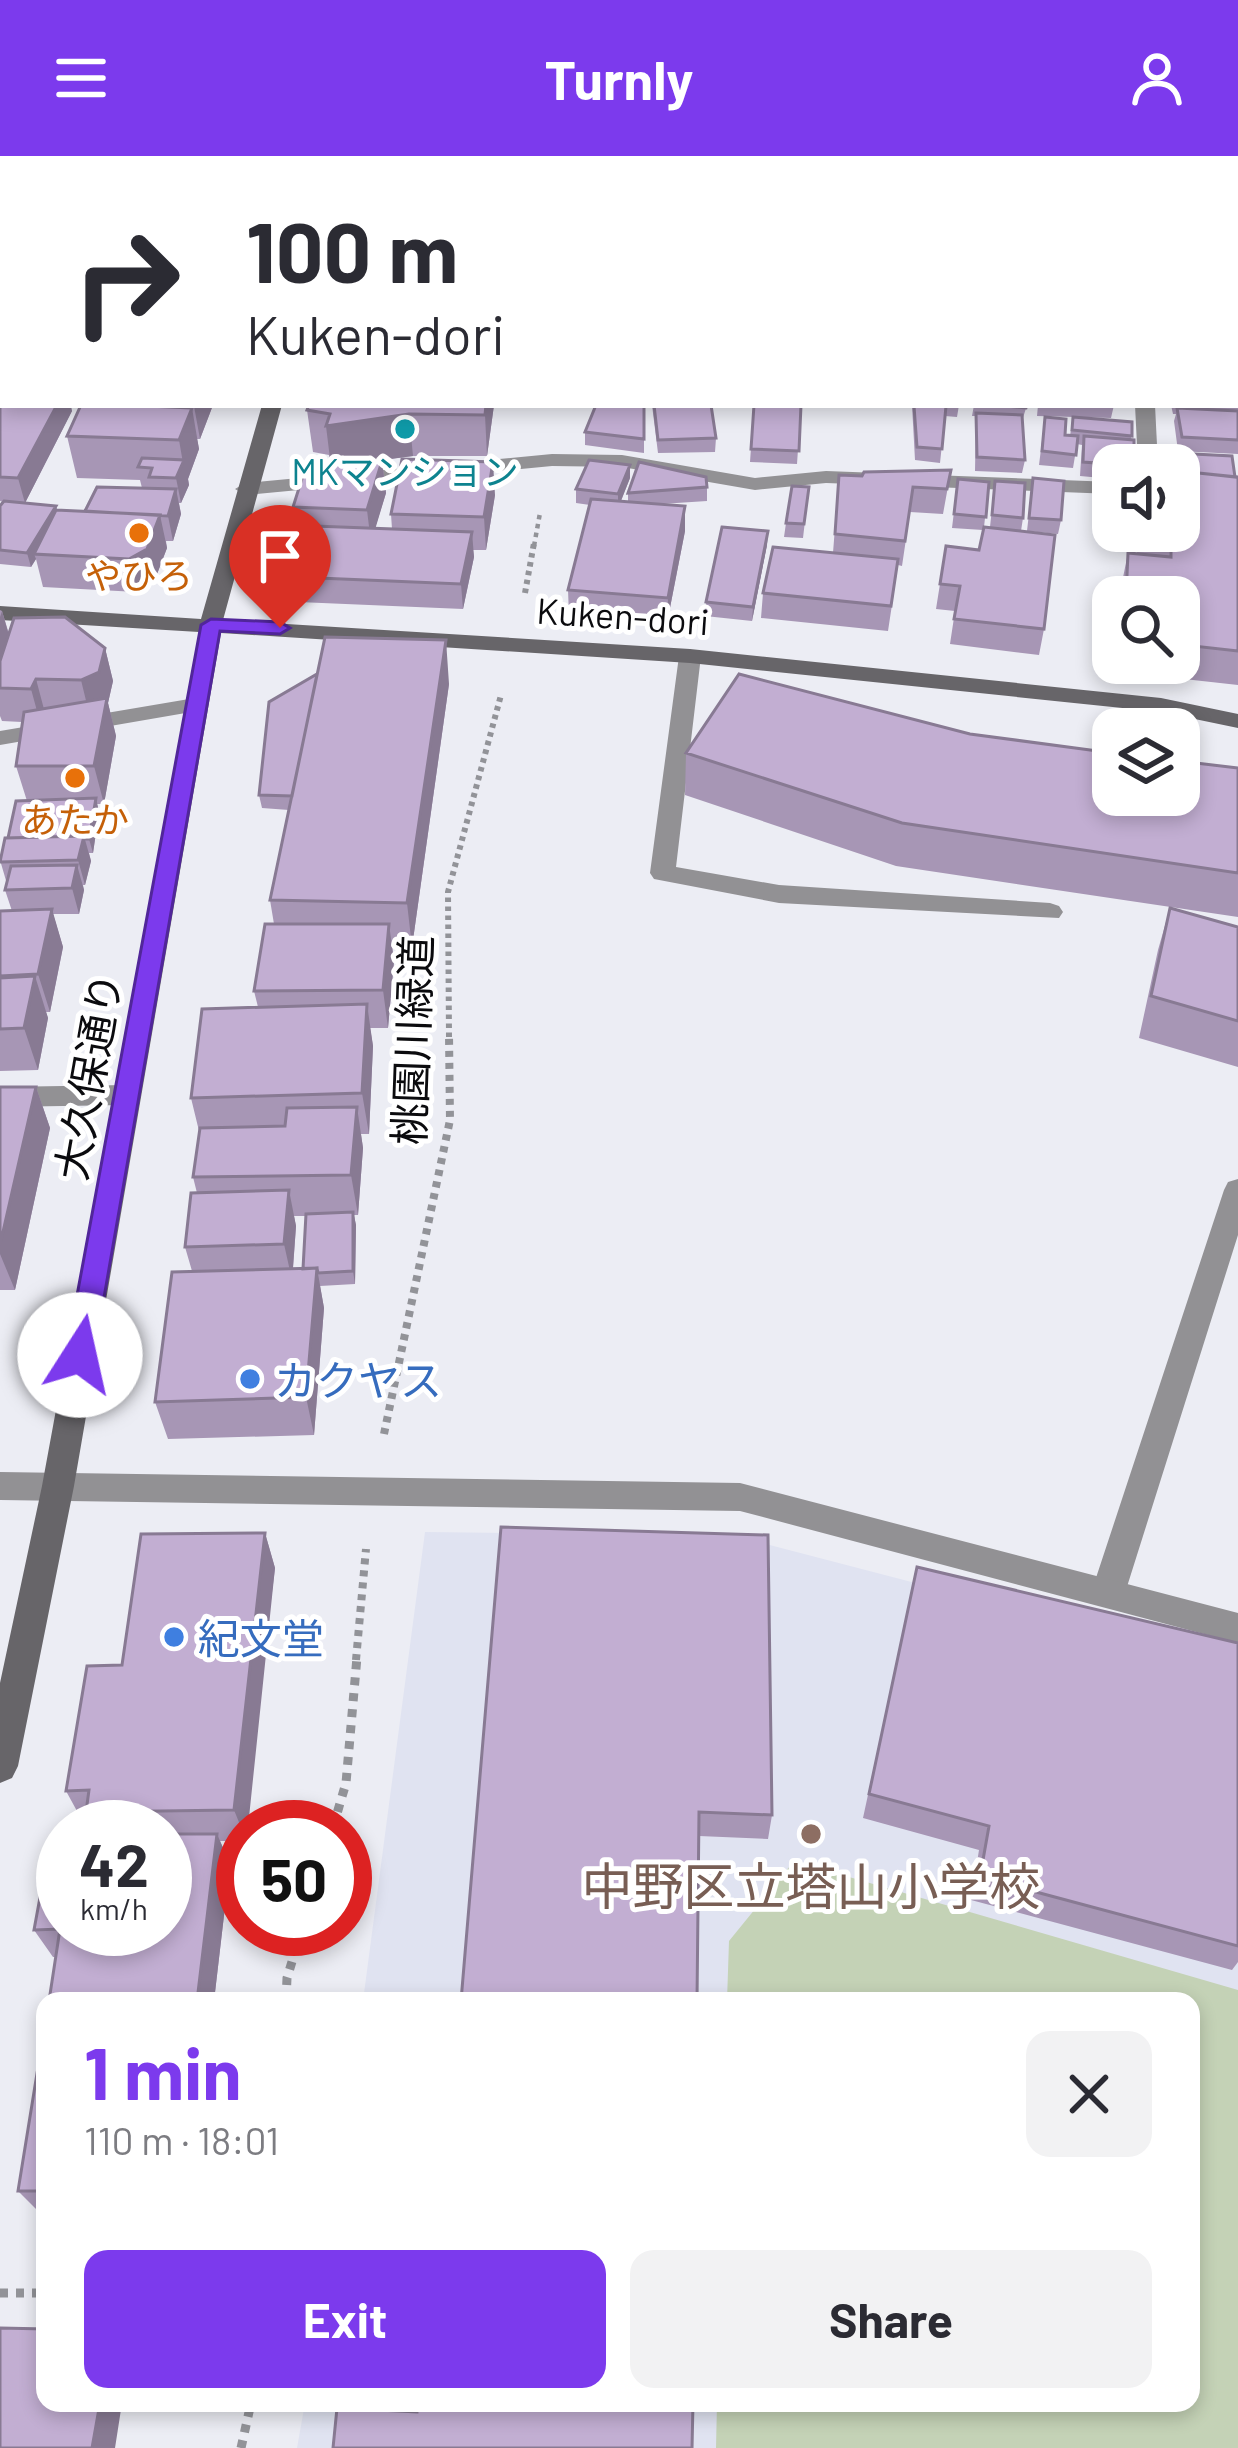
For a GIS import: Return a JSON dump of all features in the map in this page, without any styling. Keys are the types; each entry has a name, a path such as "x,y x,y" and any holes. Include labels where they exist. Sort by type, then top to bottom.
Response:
{"main road":[{"name":"大久保通り","path":"0,1766 58,1486 195,705 245,489 271,408"},
{"name":"Kuken-dori","path":"0,613 690,656 1161,705 1238,721"}],"street":[{"path":"1145,408 1147,444"},
{"path":"245,489 552,460 622,461 755,484 826,477 1092,487"},
{"path":"690,656 663,873 779,895 1050,912"},
{"path":"3,736 195,705"},
{"path":"0,1096 126,1095"},
{"path":"1108,1593 1238,1190"},
{"path":"0,1486 740,1497 1238,1628"}],"path":[{"name":"桃園川緑道","path":"341,1800 371,1491 451,1120 448,892 514,643 552,460"},
{"path":"286,1992 294,1956"},
{"path":"0,2293 36,2293"},
{"path":"241,2448 249,2412"}],"shaded area":[{"name":"中野区立塔山小学校","path":"425,1532 735,1536 1238,1667 1238,2448 297,2448 303,2412 1200,2412 1200,1992 364,1992"}],"green space":[{"path":"794,1861 1238,1990 1238,2448 716,2448 717,2412 1200,2412 1200,1992 727,1992 729,1941"}],"building":[{"path":"0,408 55,408 18,478 0,477"},
{"path":"80,408 192,408 179,440 67,436"},
{"path":"486,408 485,415 409,414 326,426 330,414 307,410"},
{"path":"595,408 644,408 644,439 585,432"},
{"path":"654,408 711,408 716,438 658,440"},
{"path":"754,408 801,408 799,451 751,449"},
{"path":"914,408 946,408 942,449 917,447"},
{"path":"1177,408 1238,411 1238,440 1182,437"},
{"path":"976,413 1022,415 1025,460 977,457"},
{"path":"1045,417 1066,419 1065,435 1078,436 1076,455 1042,451"},
{"path":"1073,417 1132,422 1132,436 1072,430"},
{"path":"1084,436 1134,440 1134,444 1092,444 1092,463 1083,462"},
{"path":"1200,454 1232,456 1235,477 1200,473"},
{"path":"142,458 184,460 176,478 149,477 152,468 138,467"},
{"path":"402,459 493,462 484,517 391,514"},
{"path":"589,460 630,465 618,494 576,489"},
{"path":"382,461 367,510 293,507 306,466"},
{"path":"639,462 706,477 707,487 628,493"},
{"path":"951,470 947,489 913,487 905,541 835,534 839,475"},
{"path":"1200,473 1238,477 1238,651 1200,647 1200,576 1127,576 1128,553 1171,557 1171,552 1200,552"},
{"path":"1033,478 1064,481 1061,520 1029,518"},
{"path":"958,479 989,482 986,517 954,514"},
{"path":"995,481 1025,483 1023,518 992,515"},
{"path":"792,486 809,487 804,524 786,523"},
{"path":"97,487 176,489 168,516 85,511"},
{"path":"591,499 685,506 668,598 568,590"},
{"path":"4,501 56,506 27,553 0,550"},
{"path":"56,510 160,515 147,549 129,559 34,554"},
{"path":"287,525 472,532 461,584 271,576"},
{"path":"722,527 768,531 753,607 706,602"},
{"path":"984,527 1055,535 1044,629 954,619 960,586 940,584 946,546 979,550"},
{"path":"773,547 898,559 891,606 763,593"},
{"path":"65,617 105,648 99,672 81,680 36,679 31,689 0,688 0,661 14,618"},
{"path":"325,637 446,640 407,903 270,900"},
{"path":"317,674 292,796 259,795 269,702"},
{"path":"739,674 970,734 1092,750 1092,816 1200,816 1200,763 1238,768 1238,873 902,823 686,753"},
{"path":"107,698 94,766 16,766 24,712"},
{"path":"96,798 89,839 8,838 16,801"},
{"path":"84,836 78,860 0,862 5,838"},
{"path":"77,865 72,888 5,890 11,866"},
{"path":"1170,908 1238,927 1238,1021 1151,996"},
{"path":"52,909 38,974 0,976 0,911"},
{"path":"265,924 389,924 383,990 254,991"},
{"path":"35,976 24,1028 0,1029 0,978"},
{"path":"367,1004 362,1093 191,1098 202,1009"},
{"path":"0,1087 36,1087 0,1245"},
{"path":"357,1107 351,1175 193,1177 200,1128 285,1126 287,1108"},
{"path":"289,1190 284,1244 185,1247 191,1193"},
{"path":"353,1212 353,1271 303,1269 306,1214"},
{"path":"317,1268 306,1397 155,1402 172,1272"},
{"path":"501,1527 768,1535 772,1815 699,1812 697,1992 462,1992"},
{"path":"265,1533 235,1800 216,1800 216,1810 192,1811 192,1800 88,1800 89,1790 66,1791 87,1666 122,1665 141,1534"},
{"path":"917,1567 1238,1643 1238,1946 980,1877 989,1826 869,1794"},
{"path":"192,1834 216,1834 198,1992 50,1992 56,1956 192,1956"},
{"path":"36,2080 36,2191 18,2191"},
{"path":"0,2328 36,2329 36,2412 98,2412 92,2448 0,2448"},
{"path":"337,2412 693,2412 692,2448 333,2448"}],"place":[{"name":"MKマンション","path":"405,429"},
{"name":"やひろ","path":"139,533"},
{"name":"あたか","path":"75,778"},
{"name":"カクヤス","path":"250,1379"},
{"name":"紀文堂","path":"174,1637"},
{"name":"中野区立塔山小学校","path":"811,1834"}],"route":[{"path":"80,1355 211,625 280,628"}]}
